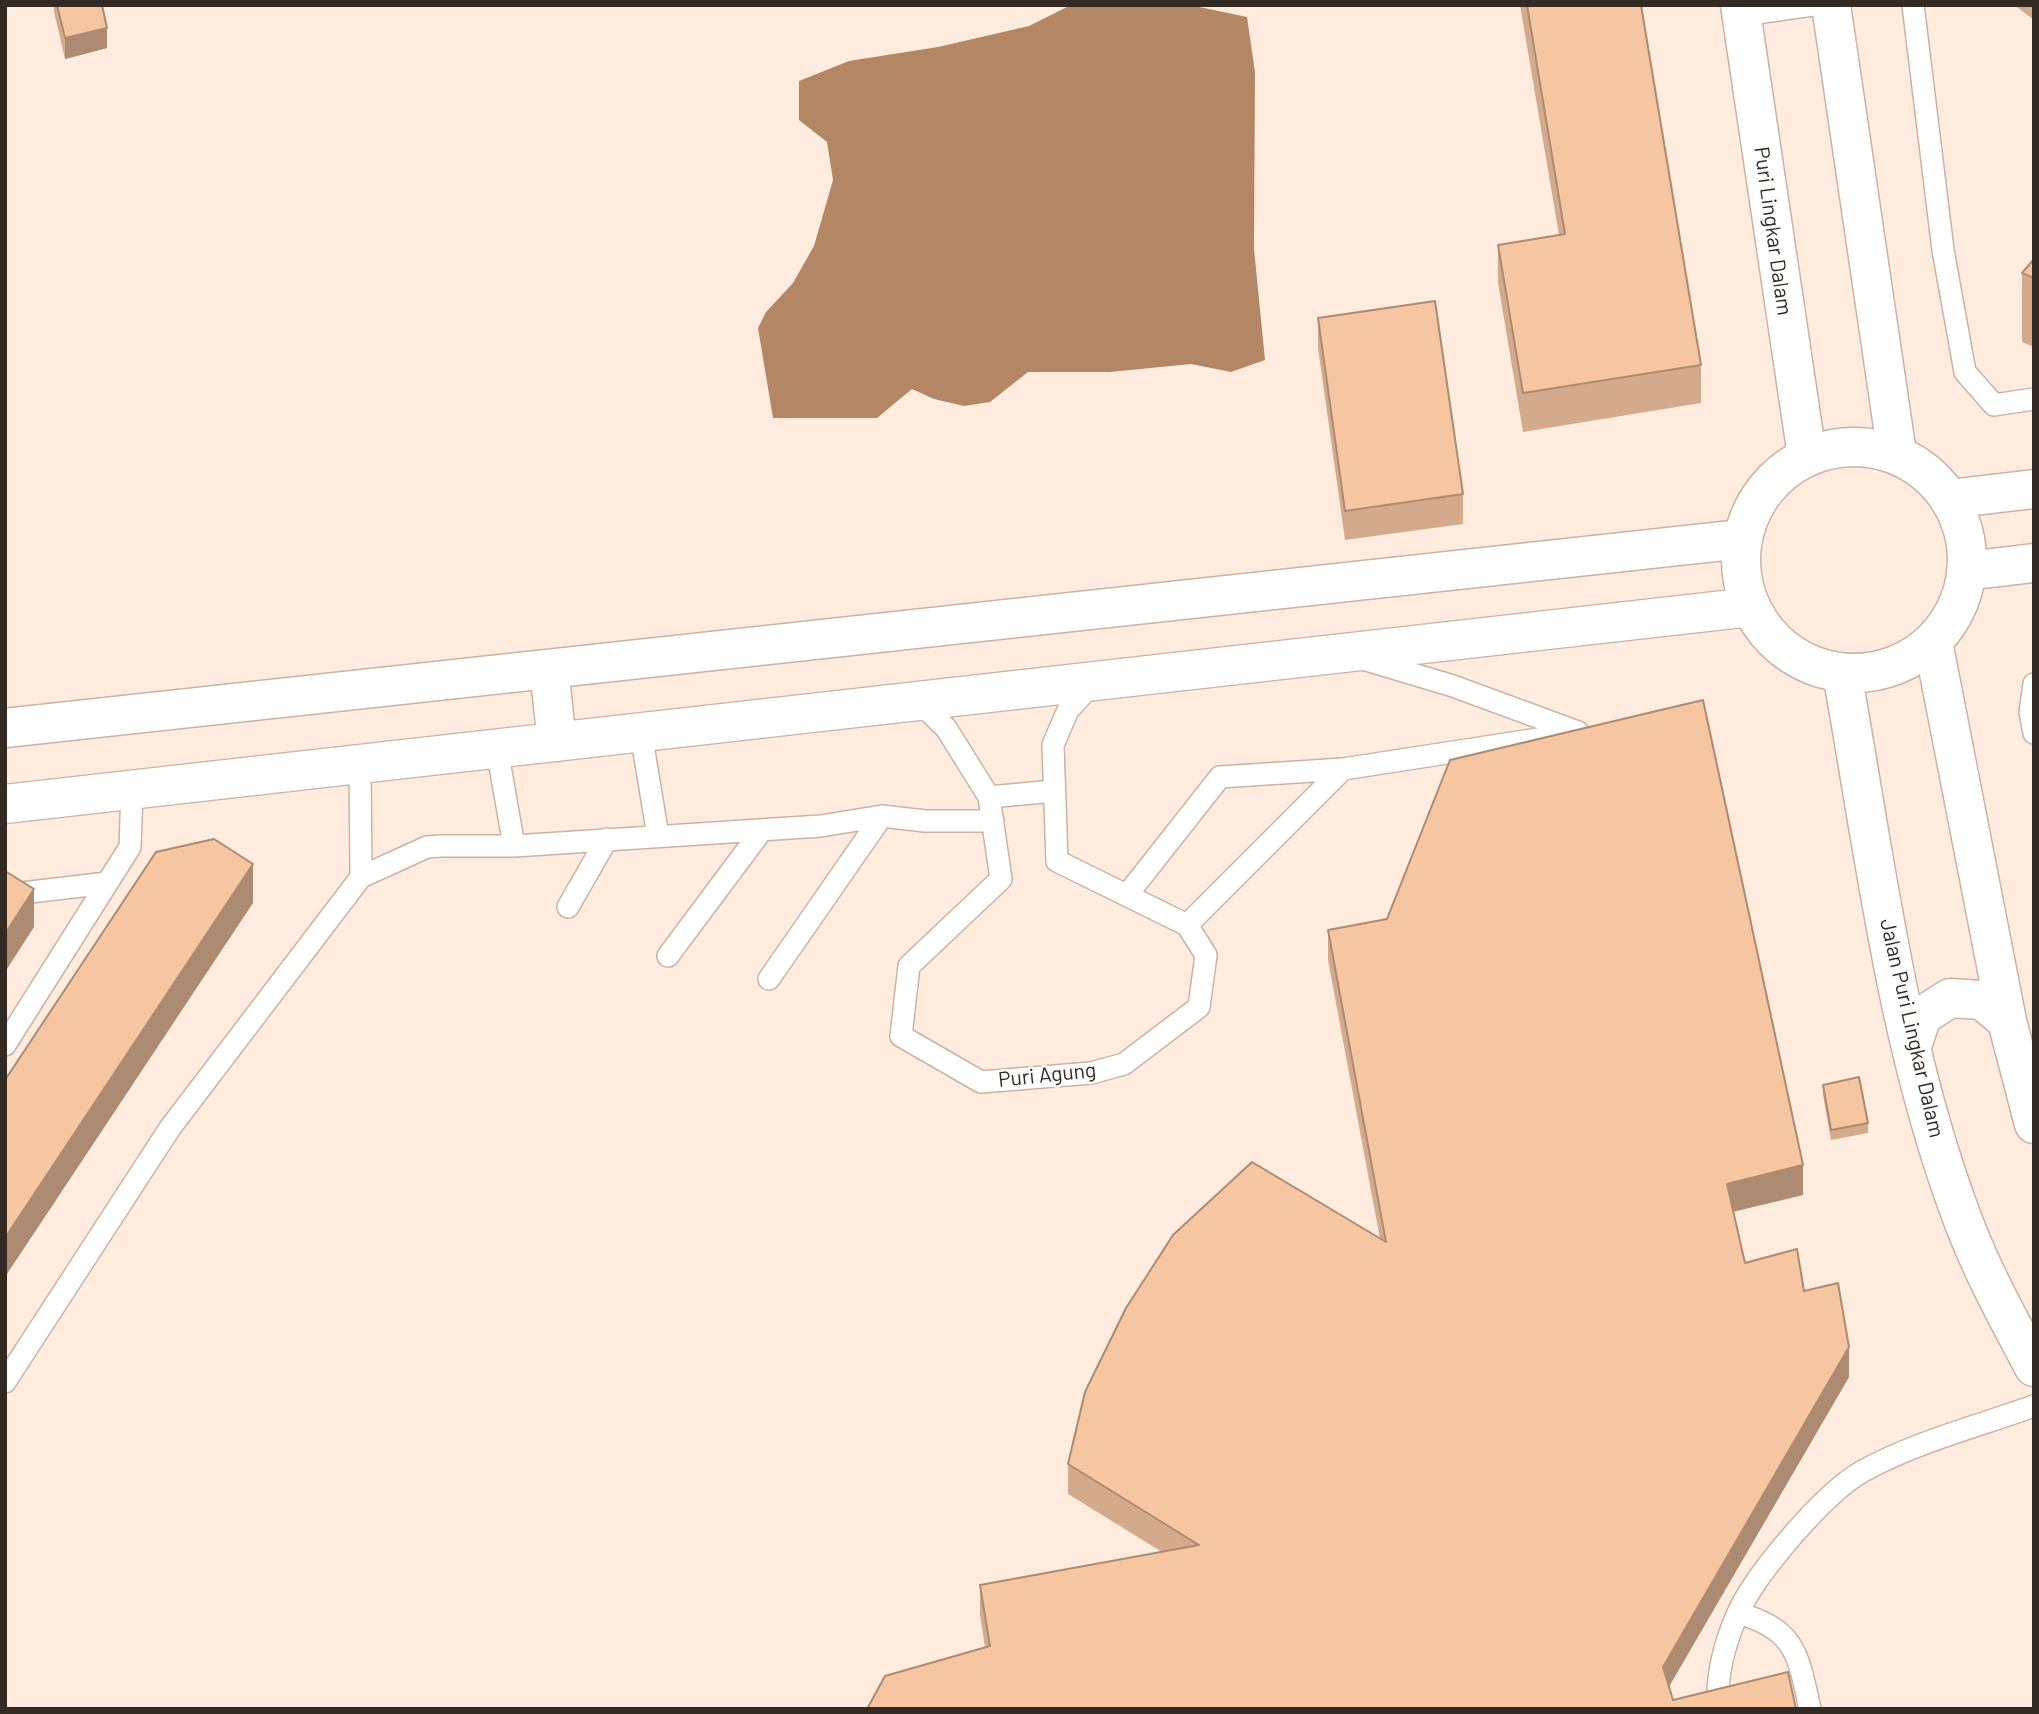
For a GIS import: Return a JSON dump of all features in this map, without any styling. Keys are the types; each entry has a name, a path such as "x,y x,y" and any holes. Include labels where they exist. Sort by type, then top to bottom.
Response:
{"street":[{"path":"1831,5 1897,454"},
{"name":"Puri Lingkar Dalam","path":"1741,10 1807,456"},
{"path":"1836,447 1867,447 1897,454 1935,480 1950,499 1961,521 1966,545 1966,571 1957,609 1933,642 1907,661 1875,672 1842,673 1814,666 1788,652 1766,632 1751,607 1742,574 1742,539 1750,513 1764,490 1784,470 1807,456 1836,447"},
{"path":"1950,499 2034,489"},
{"path":"5,728 1742,539"},
{"path":"1966,571 2034,563"},
{"path":"5,804 1751,607"},
{"path":"1933,642 2007,1021 2034,1124"},
{"path":"549,669 557,742"},
{"name":"Jalan Puri Lingkar Dalam","path":"1842,673 1912,1046 1963,1222 1983,1270 2034,1367"},
{"path":"1912,1046 1922,1016 1950,998 1982,1000 2007,1021"}],"lane":[{"path":"1741,10 1813,5"},
{"path":"1913,5 1943,250 1965,372 1994,405 2034,400"},
{"path":"1127,895 1220,777 1343,769 1580,733 1453,687 1343,653"},
{"path":"1096,681 1068,710 1053,745 1057,861 1187,925 1343,769"},
{"path":"2034,684 2030,712 2034,733"},
{"name":"Puri Agung","path":"918,701 946,728 989,797 1001,879 909,966 901,1036 981,1082 1091,1073 1124,1064 1199,1007 1206,955 1187,925"},
{"path":"641,733 658,836"},
{"path":"497,749 514,846"},
{"path":"360,765 362,877"},
{"path":"5,1045 130,847 132,790"},
{"path":"989,797 1054,791"},
{"path":"5,1381 170,1128 362,877 427,848 514,846 821,826 882,816 925,821 993,821"},
{"path":"769,979 882,816"},
{"path":"668,956 762,830"},
{"path":"568,907 607,839"},
{"path":"5,895 107,883"},
{"path":"1718,1709 1717,1688 1723,1653 1738,1613 1780,1551 1821,1504 1863,1472 1935,1441 2034,1406"},
{"path":"1738,1613 1768,1622 1784,1635 1802,1674 1810,1709"}],"shaded area":[{"path":"1071,5 1190,5 1247,17 1255,72 1254,249 1265,360 1231,372 1191,364 1110,372 1028,372 990,402 964,406 934,399 912,389 877,418 773,418 758,328 766,312 793,283 814,246 833,180 827,142 799,120 799,81 849,61 938,47 1029,26"}],"building":[{"path":"57,5 102,5 107,28 65,38"},
{"path":"1527,5 1641,5 1701,365 1523,393 1498,245 1565,234"},
{"path":"2034,259 2034,278 2022,273"},
{"path":"1435,301 1463,494 1345,511 1318,318"},
{"path":"1703,700 1803,1165 1727,1184 1745,1263 1797,1249 1804,1291 1838,1283 1849,1347 1663,1667 1673,1700 1788,1672 1796,1709 867,1709 885,1676 990,1646 980,1585 1199,1545 1068,1464 1085,1392 1126,1308 1173,1235 1252,1162 1386,1242 1328,930 1387,919 1450,760"},
{"path":"214,839 253,864 5,1238 5,1080 156,852"},
{"path":"5,871 34,889 5,934"},
{"path":"1859,1077 1868,1123 1831,1130 1823,1085"}]}
